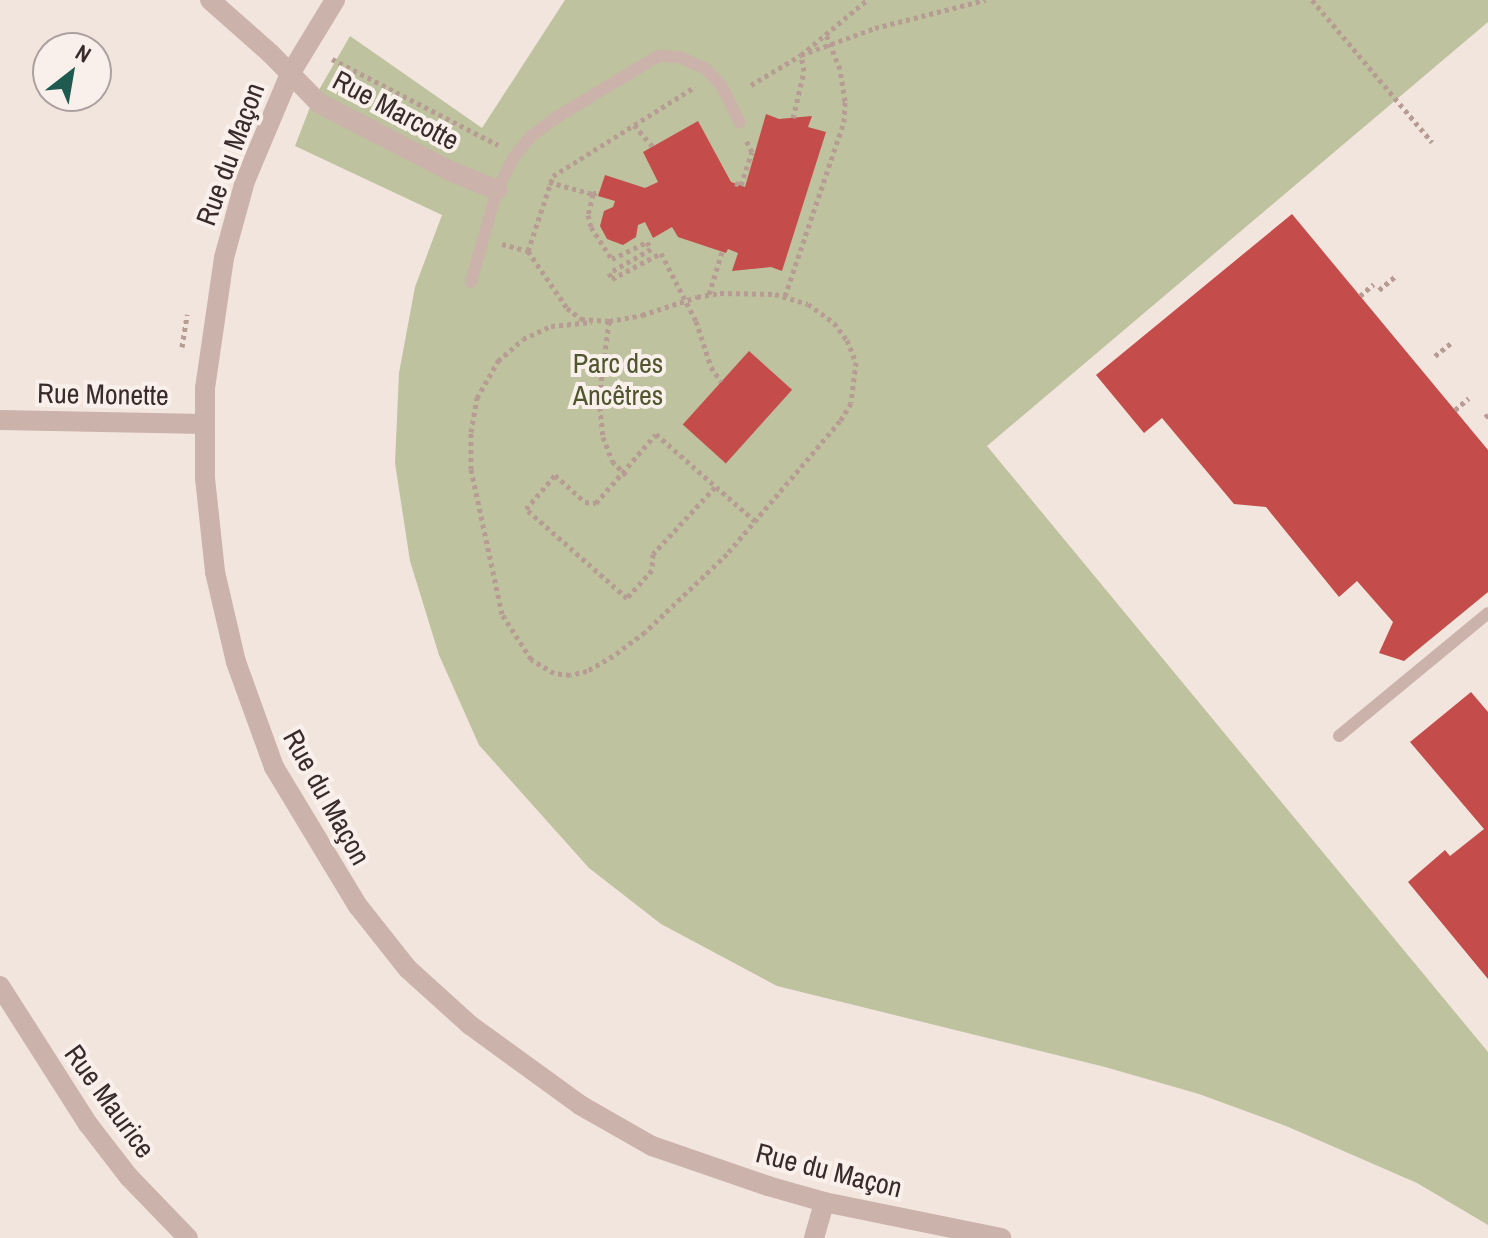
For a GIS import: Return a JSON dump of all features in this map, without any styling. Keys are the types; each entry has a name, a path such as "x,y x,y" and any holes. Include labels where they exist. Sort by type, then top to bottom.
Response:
{"street":[{"name":"Rue Marcotte","path":"210,0 290,74 311,98 450,171 497,190"},
{"name":"Rue du Maçon","path":"335,0 290,74 245,181 224,258 209,342 204,424 205,478 215,572 236,662 254,720 274,767 300,813 383,939 408,969 513,1060 616,1127 688,1160 824,1202 1001,1238"},
{"name":"Rue Monette","path":"0,420 204,424"},
{"name":"Rue Maurice","path":"0,986 88,1124 129,1177 188,1238"},
{"path":"814,1238 824,1202"}],"lane":[{"path":"471,282 497,190 514,157 531,136 658,56 679,57 705,68 721,85 740,123"},
{"path":"1339,736 1488,613"}],"path":[{"path":"751,85 801,55 867,0"},
{"path":"801,55 875,28 985,0"},
{"path":"1312,0 1432,142"},
{"path":"785,296 844,122 845,101 840,69 826,34"},
{"path":"793,118 804,71 801,55"},
{"path":"332,59 500,146"},
{"path":"592,322 567,308 528,251 549,182 553,176 699,84"},
{"path":"634,125 653,147"},
{"path":"735,183 741,185 752,152 746,139"},
{"path":"549,182 596,193 588,215 591,227 612,259 647,242 651,249 609,273 612,279 661,253 721,382"},
{"path":"709,294 722,252"},
{"path":"1379,290 1397,275"},
{"path":"1360,296 1374,284"},
{"path":"752,291 785,296 808,304 834,323 847,340 856,362 856,384 851,403 840,421 755,521 645,632 587,671 570,675 554,673 531,659 502,614 471,469 477,398 498,361 523,339 551,326 642,315 709,294 752,291"},
{"path":"609,321 599,399 603,437 612,461 624,474"},
{"path":"1435,356 1452,342"},
{"path":"1455,410 1469,398"},
{"path":"715,487 653,554 652,570 627,598 526,509 555,475 584,503 596,503 656,434 755,521"}],"green space":[{"name":"Parc des Ancêtres","path":"565,0 1488,0 1488,22 987,446 1488,1052 1488,1225 1417,1183 1286,1126 1199,1094 1105,1067 777,986 661,924 589,868 479,745 439,655 410,561 395,463 399,373 415,287 442,215 295,146 312,102 350,36 482,128"}],"building":[{"path":"766,114 779,119 812,116 808,127 826,132 782,271 771,267 732,271 738,253 728,249 726,253 678,237 672,227 653,238 645,222 638,225 636,237 623,245 607,239 600,226 604,211 613,207 615,201 598,196 605,175 645,188 658,182 643,152 698,121 731,182 745,187"},
{"path":"1292,214 1488,450 1488,592 1404,661 1379,653 1393,622 1357,581 1339,597 1266,507 1234,504 1162,418 1144,433 1096,375"},
{"path":"749,351 792,390 726,463 683,425"},
{"path":"1471,692 1488,712 1488,979 1408,882 1445,850 1450,856 1484,829 1410,742"}]}
